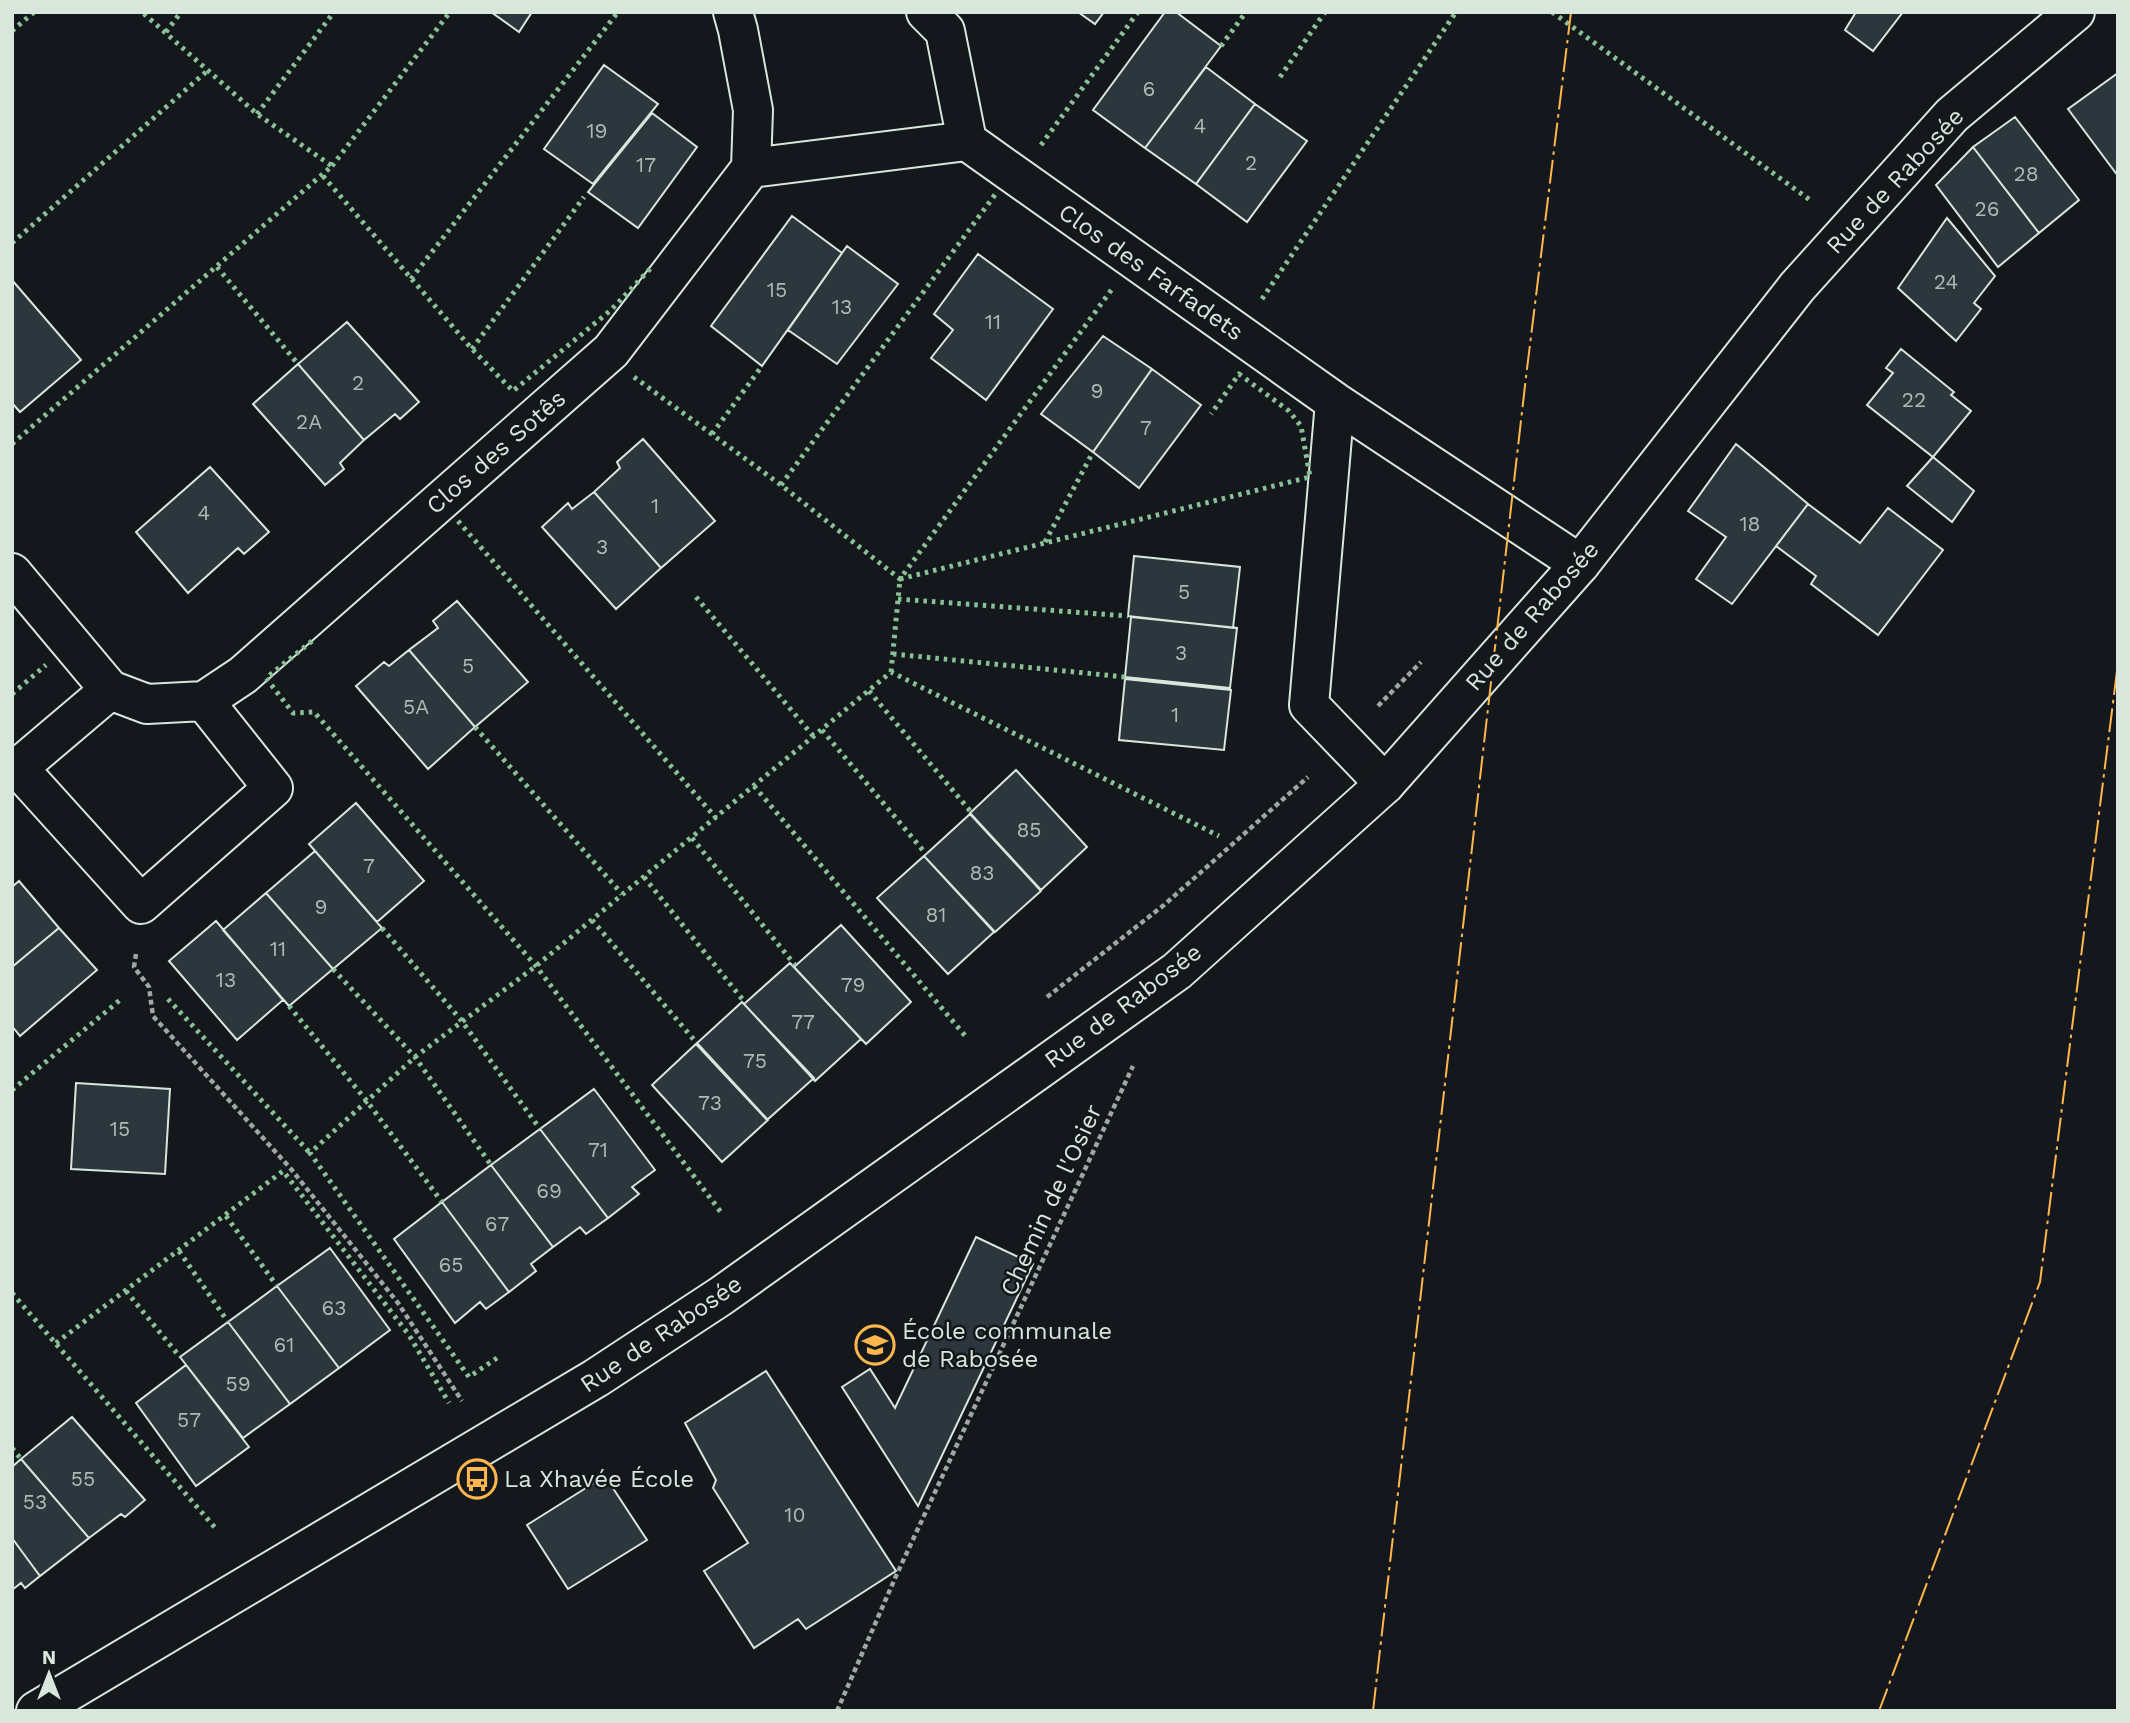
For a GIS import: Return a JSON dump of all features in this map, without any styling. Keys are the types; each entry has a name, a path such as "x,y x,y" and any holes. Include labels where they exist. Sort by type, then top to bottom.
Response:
{"street":[{"path":"733,12 753,110 751,168 967,141 945,31 926,12"},
{"name":"Rue de Rabosée","path":"36,1711 596,1378 721,1296 1177,971 1385,785 1580,564 1797,287 1952,115 2075,12"},
{"name":"Clos des Farfadets","path":"967,141 1335,402 1580,564"},
{"name":"Clos des Sotês","path":"204,701 243,674 611,351 751,168"},
{"path":"1335,402 1309,705 1385,785"},
{"path":"12,573 110,690 147,704 204,701 273,788 141,904 18,768 110,690"}],"path":[{"path":"1044,1000 1164,905 1316,770 1429,654"},
{"path":"141,904 134,967 149,987 153,1016 291,1169 398,1303 462,1402 474,1394"},
{"name":"Chemin de l'Osier","path":"837,1711 896,1576 1136,1059"}],"building":[{"path":"491,12 532,12 519,32"},
{"path":"1078,12 1104,12 1095,24"},
{"path":"1165,12 1176,12 1221,46 1145,148 1093,110"},
{"path":"1856,12 1903,12 1873,51 1845,30"},
{"path":"604,65 658,104 593,184 544,149"},
{"path":"1206,67 1255,104 1196,184 1145,148"},
{"path":"2118,73 2118,176 2068,109"},
{"path":"1255,104 1307,141 1247,222 1196,184"},
{"path":"652,113 697,147 638,228 588,192"},
{"path":"2015,117 2079,200 2039,233 1973,147"},
{"path":"1973,147 2039,233 1998,267 1936,185"},
{"path":"792,216 842,253 762,366 711,326"},
{"path":"1947,218 1995,276 1974,303 1981,309 1956,341 1898,288"},
{"path":"847,246 898,284 837,364 788,330"},
{"path":"978,254 1053,309 986,400 931,358 953,330 934,314"},
{"path":"12,280 81,360 20,412 12,403"},
{"path":"347,322 419,402 400,419 395,414 364,440 298,364"},
{"path":"1103,336 1152,369 1093,452 1041,414"},
{"path":"1901,349 1954,392 1951,395 1971,411 1933,457 1867,405 1893,373 1886,368"},
{"path":"298,364 364,440 340,463 344,469 325,485 253,404"},
{"path":"1152,369 1201,405 1139,488 1093,452"},
{"path":"643,439 715,521 661,568 594,492 620,468 617,462"},
{"path":"1736,444 1808,504 1732,604 1696,579 1726,537 1688,511"},
{"path":"1933,457 1974,491 1952,522 1907,486"},
{"path":"210,467 269,532 244,554 238,548 188,593 136,532"},
{"path":"594,492 661,568 616,609 542,527 568,503 572,509"},
{"path":"1808,504 1860,543 1888,508 1943,550 1878,635 1811,584 1816,576 1776,546"},
{"path":"1134,556 1240,567 1233,628 1128,616"},
{"path":"457,601 528,682 475,727 409,650 438,628 433,621"},
{"path":"1131,617 1237,628 1230,688 1125,677"},
{"path":"409,650 475,727 428,769 356,686 384,662 389,666"},
{"path":"1125,679 1231,690 1224,750 1119,740"},
{"path":"1016,770 1087,847 1041,890 970,813"},
{"path":"356,803 424,881 377,922 309,844"},
{"path":"970,814 1041,891 995,932 924,856"},
{"path":"315,851 382,928 333,969 266,893"},
{"path":"924,856 994,932 948,974 877,898"},
{"path":"19,881 59,928 12,967 12,887"},
{"path":"266,893 333,969 289,1006 223,930"},
{"path":"216,921 283,1000 237,1040 169,961"},
{"path":"841,925 911,1002 866,1044 794,967"},
{"path":"59,928 97,970 20,1036 12,1026 12,967"},
{"path":"790,963 861,1039 815,1081 744,1004"},
{"path":"742,1002 814,1078 767,1120 696,1044"},
{"path":"697,1043 768,1120 722,1162 652,1085"},
{"path":"76,1083 170,1089 165,1174 71,1169"},
{"path":"594,1089 655,1170 632,1187 639,1194 608,1218 540,1129"},
{"path":"540,1129 608,1218 586,1234 580,1227 553,1247 491,1165"},
{"path":"491,1165 553,1247 531,1264 536,1271 509,1292 442,1202"},
{"path":"442,1202 509,1292 486,1309 480,1302 455,1323 394,1239"},
{"path":"976,1237 1033,1264 918,1506 842,1387 870,1369 895,1408"},
{"path":"330,1248 390,1330 339,1368 277,1286"},
{"path":"277,1286 339,1368 290,1404 228,1322"},
{"path":"228,1322 290,1404 243,1438 180,1357"},
{"path":"186,1365 249,1447 196,1486 136,1403"},
{"path":"766,1371 896,1571 806,1629 798,1619 754,1648 704,1571 748,1543 713,1488 716,1480 685,1423"},
{"path":"72,1417 145,1500 125,1517 121,1514 89,1538 21,1459"},
{"path":"21,1459 89,1538 40,1576 12,1538 12,1467"},
{"path":"605,1476 647,1540 568,1589 527,1525"},
{"path":"12,1538 40,1576 25,1588 21,1583 12,1590"}],"hedge":[{"path":"12,31 34,12"},
{"path":"12,444 332,166 257,114 142,12"},
{"path":"166,32 181,12"},
{"path":"257,114 334,12"},
{"path":"332,166 450,12"},
{"path":"411,279 618,12"},
{"path":"1041,145 1138,12"},
{"path":"1221,46 1246,12"},
{"path":"1280,77 1325,12"},
{"path":"1262,299 1456,12"},
{"path":"1552,12 1810,200"},
{"path":"12,243 207,71"},
{"path":"323,176 472,349 513,391 611,310 651,268"},
{"path":"781,485 997,192"},
{"path":"472,349 584,197"},
{"path":"217,267 298,364"},
{"path":"634,377 781,485 900,579 1112,289"},
{"path":"712,434 762,366"},
{"path":"891,672 900,579 1310,477 1301,426 1289,411 1239,374 1211,414"},
{"path":"1045,542 1093,452"},
{"path":"458,521 716,818"},
{"path":"696,597 814,737"},
{"path":"898,599 1128,616"},
{"path":"312,641 266,678 293,713 314,712 536,966 723,1215"},
{"path":"893,654 1125,677"},
{"path":"12,694 46,665"},
{"path":"497,1358 469,1377 310,1153 415,1057 536,966 891,672 1219,836"},
{"path":"869,691 971,812"},
{"path":"475,727 622,894"},
{"path":"822,730 926,854"},
{"path":"754,786 967,1038"},
{"path":"692,838 795,965"},
{"path":"644,877 743,1000"},
{"path":"592,920 695,1041"},
{"path":"382,928 461,1020 540,1129"},
{"path":"333,969 415,1057 491,1165"},
{"path":"168,999 310,1153"},
{"path":"12,1090 120,1000"},
{"path":"289,1006 366,1100 442,1202"},
{"path":"56,1343 283,1171 409,1335 449,1403"},
{"path":"226,1216 277,1286"},
{"path":"179,1251 228,1322"},
{"path":"126,1291 180,1357"},
{"path":"12,1293 217,1530"},
{"path":"12,1448 21,1459"}],"power":[{"path":"1373,1711 1526,377 1571,12"},
{"path":"1879,1711 2040,1282 2118,663"}],"place":[{"name":"École communale de Rabosée","path":"875,1345"},
{"name":"La Xhavée École","path":"477,1479"}]}
